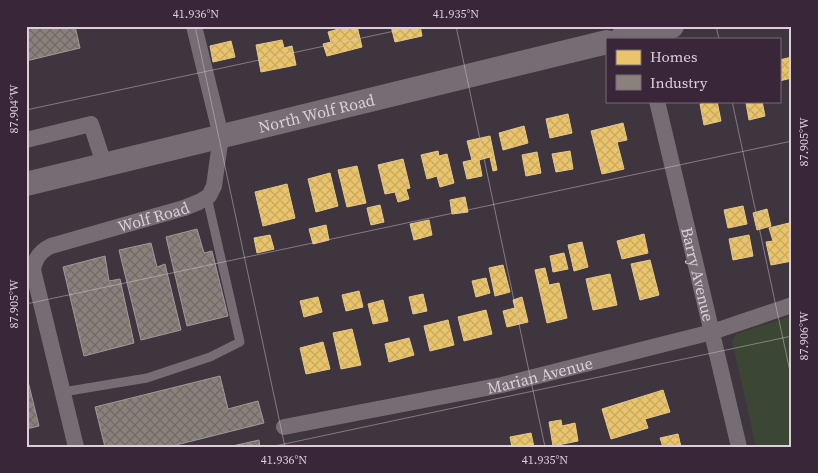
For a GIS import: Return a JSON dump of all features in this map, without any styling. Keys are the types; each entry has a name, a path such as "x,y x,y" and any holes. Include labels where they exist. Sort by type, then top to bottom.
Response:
{"main road":[{"path":"636,34 672,26"},
{"name":"North Wolf Road","path":"26,184 606,42"}],"street":[{"path":"194,26 221,136"},
{"name":"Barry Avenue","path":"657,102 739,447"},
{"path":"26,140 91,124 104,164"},
{"name":"Wolf Road","path":"32,253 199,202 207,197 214,186 221,136"},
{"path":"32,253 34,261 33,270 76,447"},
{"name":"Marian Avenue","path":"284,427 502,385 712,332 792,305"}],"lane":[{"path":"63,392 146,378 210,357 240,342 207,197"}],"green space":[{"path":"792,316 792,447 756,447 732,341 736,334"}],"building: Homes":[{"path":"349,26 357,26 362,47 327,56 323,44 331,42 328,32"},
{"path":"391,26 420,26 422,36 395,42"},
{"path":"282,40 284,48 292,46 296,65 261,72 256,45"},
{"path":"231,41 235,57 213,62 210,46"},
{"path":"792,57 792,78 780,81 780,60"},
{"path":"717,102 721,121 704,125 700,104"},
{"path":"762,102 765,116 749,120 746,103"},
{"path":"568,114 572,133 550,138 546,119"},
{"path":"623,123 627,140 617,142 624,169 602,174 591,131"},
{"path":"524,126 528,143 503,150 499,133"},
{"path":"490,136 497,170 493,171 490,157 479,160 482,176 467,179 463,162 472,160 467,141"},
{"path":"438,151 439,156 447,154 454,183 440,187 437,176 427,179 421,155"},
{"path":"570,151 573,169 556,172 552,154"},
{"path":"537,152 541,173 526,176 522,155"},
{"path":"403,159 410,188 406,189 409,199 398,202 395,192 385,194 378,165"},
{"path":"357,166 366,203 347,207 338,170"},
{"path":"330,173 338,206 316,212 308,179"},
{"path":"287,184 295,218 263,226 255,192"},
{"path":"465,197 468,212 452,214 450,200"},
{"path":"380,205 384,222 371,225 367,208"},
{"path":"743,206 747,224 728,228 724,210"},
{"path":"767,209 771,226 757,230 753,213"},
{"path":"429,220 432,235 414,240 410,224"},
{"path":"789,223 792,236 792,261 771,265 766,242 773,241 769,228"},
{"path":"326,225 329,240 313,244 309,229"},
{"path":"644,234 648,253 622,259 617,241"},
{"path":"270,235 274,249 257,253 254,238"},
{"path":"749,235 753,256 733,260 729,239"},
{"path":"582,242 588,267 574,271 568,245"},
{"path":"564,253 568,269 553,272 550,256"},
{"path":"650,260 659,295 640,300 631,264"},
{"path":"503,265 510,292 495,296 489,268"},
{"path":"545,268 549,285 559,283 567,318 547,323 535,270"},
{"path":"610,274 617,305 593,310 586,279"},
{"path":"486,278 490,293 476,297 472,281"},
{"path":"359,291 363,307 346,311 342,295"},
{"path":"423,294 427,311 413,314 409,297"},
{"path":"318,297 322,312 304,317 300,301"},
{"path":"522,297 528,322 507,327 503,311 515,308 513,300"},
{"path":"383,300 388,321 373,324 368,304"},
{"path":"486,310 492,334 464,341 458,317"},
{"path":"448,320 454,345 430,351 424,326"},
{"path":"352,329 361,365 341,369 333,333"},
{"path":"409,338 414,355 389,362 385,344"},
{"path":"323,342 330,369 306,374 300,348"},
{"path":"663,390 670,412 645,419 648,428 611,439 602,409"},
{"path":"561,420 562,426 575,423 578,441 553,446 549,422"},
{"path":"531,433 534,447 512,447 510,437"},
{"path":"678,434 681,447 663,447 660,438"}],"building: Industry":[{"path":"26,26 75,26 80,48 26,61"},
{"path":"197,229 204,253 212,251 228,316 187,326 166,237"},
{"path":"151,243 157,267 165,264 181,330 141,340 119,250"},
{"path":"105,256 109,281 120,279 134,343 84,356 63,267"},
{"path":"26,373 39,426 26,429"},
{"path":"220,376 228,409 258,401 264,423 168,447 105,447 95,407"},
{"path":"259,440 260,447 228,447"}]}
